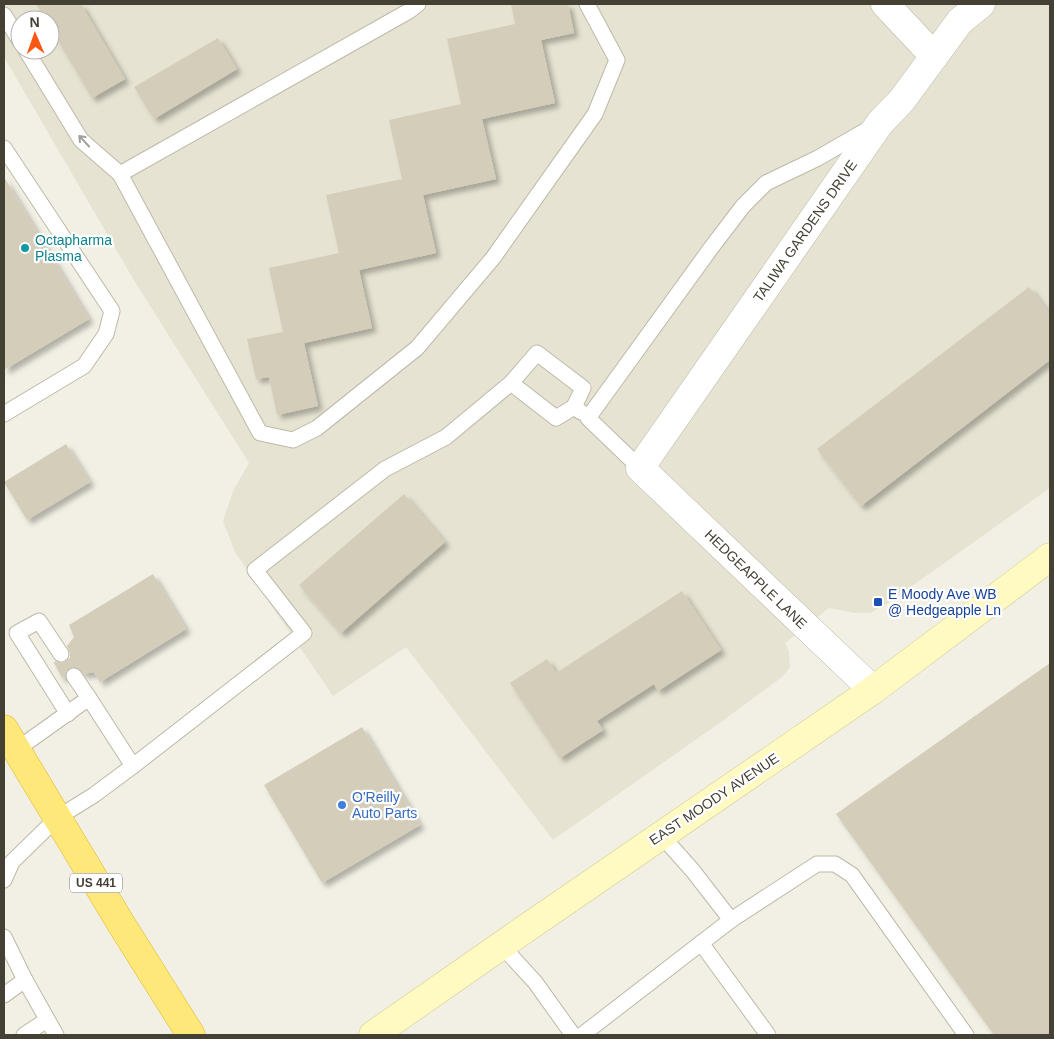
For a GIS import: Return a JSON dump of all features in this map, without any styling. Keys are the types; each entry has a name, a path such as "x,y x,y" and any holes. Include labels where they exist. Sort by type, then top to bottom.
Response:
{"highway":[{"name":"US 441","path":"10,740 190,1035"}],"main road":[{"name":"EAST MOODY AVENUE","path":"373,1035 873,690 1050,556"}],"street":[{"path":"885,4 934,56"},
{"name":"TALIWA GARDENS DRIVE","path":"640,468 880,123 902,100 960,21 981,4"},
{"name":"HEDGEAPPLE LANE","path":"640,468 873,690"}],"lane":[{"path":"120,174 400,16 418,4"},
{"path":"32,60 81,140 120,174 260,433 293,440 317,428 417,348 493,258 595,114 617,60 587,4"},
{"path":"588,418 743,206 766,183 818,158 880,123"},
{"path":"4,148 112,311 106,334 84,366 4,414"},
{"path":"4,880 12,862 57,818 94,795 133,766 304,633 255,570 385,469 446,436 512,383 536,352 583,388 574,407 556,418 512,383"},
{"path":"574,407 640,468"},
{"path":"61,654 39,621 17,633 68,714"},
{"path":"74,676 133,766"},
{"path":"10,740 68,714 89,698"},
{"path":"661,835 693,871 731,920"},
{"path":"582,1035 731,920 817,864 835,864 852,875 966,1035"},
{"path":"4,937 25,980 56,1035"},
{"path":"701,943 768,1035"},
{"path":"501,945 535,982 573,1035"},
{"path":"4,995 25,980"},
{"path":"24,1035 47,1020"}],"shaded area":[{"path":"4,4 1050,4 1050,488 888,603 870,613 855,613 829,608 785,643 789,652 790,667 782,677 553,840 406,647 333,696 235,552 223,521 233,491 249,463 135,282 4,57"}],"building":[{"path":"36,4 81,4 125,79 92,98 60,44 60,10 40,10"},
{"path":"511,4 568,4 574,33 541,40 555,103 482,119 496,179 423,195 436,253 359,270 372,328 304,343 318,406 277,415 269,377 256,379 247,339 283,332 269,268 339,253 326,195 402,179 389,120 461,104 447,39 515,24"},
{"path":"218,38 237,69 154,119 134,87"},
{"name":"Octapharma Plasma","path":"4,177 89,319 4,370"},
{"path":"1029,287 1050,314 1050,360 861,506 817,449"},
{"path":"66,444 90,482 27,520 4,482"},
{"path":"404,494 445,542 341,633 299,585"},
{"path":"153,574 186,629 100,682 94,672 84,674 74,667 68,669 65,677 62,678 54,663 55,661 62,663 70,658 67,646 74,637 69,625"},
{"path":"682,591 721,650 658,691 654,684 597,721 603,730 560,758 510,683 547,659 556,673"},
{"path":"1050,663 1050,1035 994,1035 836,814"},
{"name":"O'Reilly Auto Parts","path":"362,727 420,825 322,883 264,785"}],"place":[{"name":"Octapharma Plasma","path":"25,248"},
{"name":"E Moody Ave WB @ Hedgeapple Ln","path":"878,602"},
{"name":"O'Reilly Auto Parts","path":"342,805"}]}
